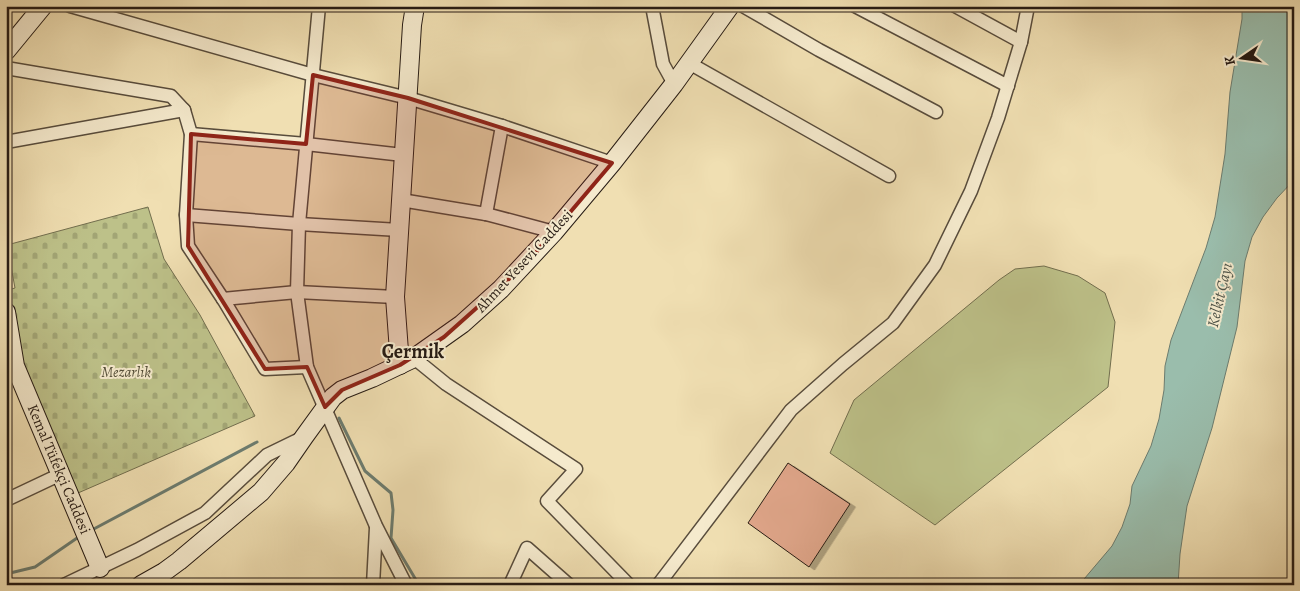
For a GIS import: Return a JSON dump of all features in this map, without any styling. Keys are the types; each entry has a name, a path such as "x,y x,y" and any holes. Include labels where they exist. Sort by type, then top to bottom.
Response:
{"street":[{"path":"6,51 43,6"},
{"path":"70,6 313,75 408,98 502,126 612,163"},
{"path":"320,6 299,224 297,292 307,367 376,526 406,585"},
{"path":"414,6 395,297 407,361 446,384 576,469 547,501 629,585"},
{"path":"652,6 663,64 674,84"},
{"name":"Ahmet Yesevi Caddesi","path":"141,585 179,561 261,492 286,463 333,397 342,390 407,361 462,324 501,289 554,232 612,163 674,84 730,6"},
{"path":"743,6 819,50 936,112"},
{"path":"855,6 1008,86"},
{"path":"956,6 1021,42"},
{"path":"658,585 791,410 893,323 936,266 971,191 998,118 1021,42 1028,6"},
{"path":"689,63 889,176"},
{"path":"6,68 171,96 184,110 191,134 186,215 188,246 223,299 265,369 307,367"},
{"path":"6,142 184,110"},
{"path":"486,214 502,126"},
{"path":"191,134 404,155"},
{"path":"401,200 486,214 554,232"},
{"path":"186,215 400,230"},
{"path":"223,299 297,292 395,297"},
{"name":"Kemal Tüfekçi Caddesi","path":"6,312 16,366 100,568"},
{"path":"64,585 137,550 205,513 267,455 304,437"},
{"path":"6,500 61,474"},
{"path":"373,585 376,526"},
{"path":"510,585 527,548 569,585"}],"highlighted area":[{"path":"313,75 408,98 612,163 527,263 444,337 400,365 342,390 325,407 307,367 265,369 188,246 191,134 306,144"}],"green space":[{"name":"Mezarlık","path":"148,207 164,259 200,315 255,416 78,493 19,357 8,290 15,288 7,245"},
{"path":"1044,266 1078,276 1105,293 1115,322 1108,387 935,525 830,453 854,400 999,280 1015,269"}],"water":[{"name":"Kelkit Çayı","path":"1242,6 1294,6 1294,180 1263,217 1252,237 1245,261 1237,327 1212,428 1187,506 1180,554 1178,585 1079,585 1112,546 1122,527 1130,504 1132,486 1151,446 1159,419 1164,390 1165,366 1171,340 1206,248 1215,217 1225,154 1230,92 1242,19"}],"building":[{"path":"788,463 850,504 809,567 748,523"}],"waterway":[{"path":"339,418 365,471 391,493 393,510 391,538 419,585"},
{"path":"90,531 257,442"},
{"path":"6,574 35,567 80,536"}],"district":[{"name":"Çermik","path":"413,351"}]}
